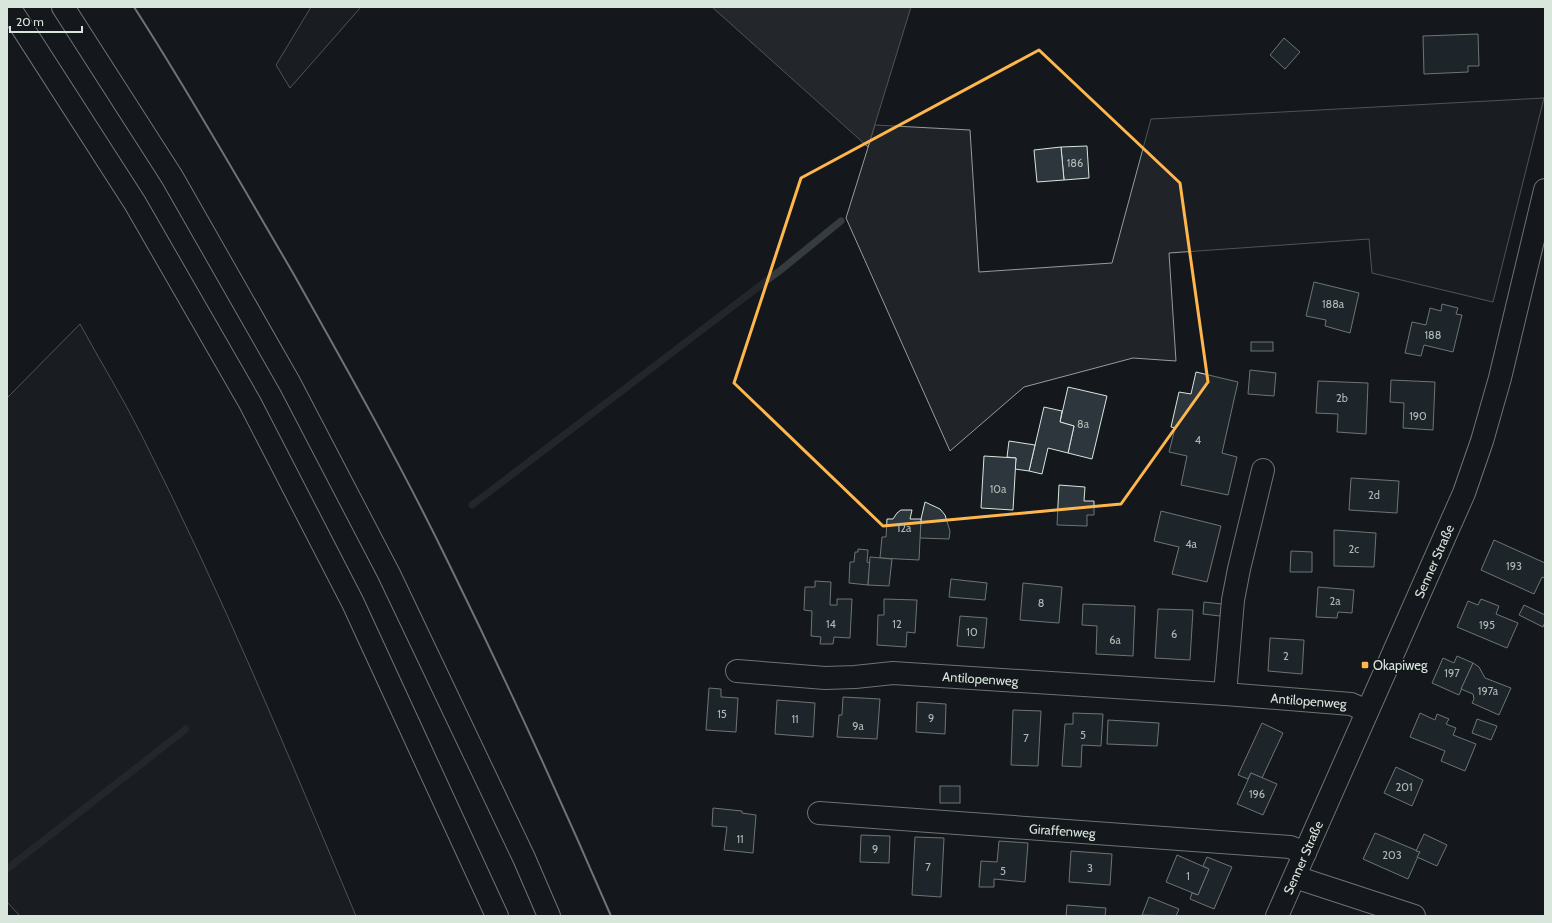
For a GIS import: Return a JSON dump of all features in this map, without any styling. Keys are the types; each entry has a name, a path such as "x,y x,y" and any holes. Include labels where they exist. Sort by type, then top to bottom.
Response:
{"main road":[{"path":"9,7 135,203 250,403 353,603 497,916"},
{"path":"63,7 172,177 290,384 389,574 524,858 549,916"},
{"name":"Senner Straße","path":"1278,916 1464,493 1482,442 1502,371 1545,190"},
{"path":"1225,694 1233,600 1239,568 1263,470"},
{"name":"Antilopenweg","path":"737,671 825,678 855,677 893,673 1225,694 1351,704 1367,711"},
{"name":"Giraffenweg","path":"820,813 1290,847 1305,853"},
{"path":"1295,877 1414,916"}],"highlighted area":[{"path":"1039,50 1180,183 1208,382 1121,504 883,526 734,383 801,178"}],"shaded area":[{"path":"311,7 361,7 290,88 276,65"},
{"path":"712,7 911,7 868,147"},
{"path":"1544,98 1493,302 1372,273 1369,239 1169,253 1176,361 1133,358 1024,387 950,451 846,218 875,125 970,130 979,272 1112,263 1151,119"},
{"path":"80,324 135,422 199,554 253,674 356,916 20,916 7,902 7,398"}],"building":[{"path":"1478,34 1479,66 1468,66 1468,72 1424,74 1423,36"},
{"path":"1284,38 1300,52 1285,69 1270,55"},
{"path":"1087,146 1089,178 1064,180 1061,147"},
{"path":"1061,147 1064,180 1037,182 1034,150"},
{"path":"1314,282 1359,293 1350,333 1325,326 1326,320 1306,316"},
{"path":"1442,304 1458,308 1456,314 1462,315 1453,352 1424,345 1421,356 1405,353 1412,322 1426,325 1430,308 1441,311"},
{"path":"1251,342 1273,342 1273,351 1251,351"},
{"path":"1250,370 1276,373 1274,396 1248,394"},
{"path":"1196,372 1238,382 1222,453 1237,457 1228,495 1181,485 1187,456 1169,452 1175,428 1171,427 1179,392 1191,394"},
{"path":"1391,380 1435,382 1433,430 1403,428 1404,403 1390,402"},
{"path":"1318,381 1368,383 1366,434 1337,432 1338,414 1316,413"},
{"path":"1068,387 1107,396 1092,459 1068,453 1074,426 1060,422"},
{"path":"1044,407 1062,411 1060,422 1074,426 1068,453 1048,448 1042,474 1029,471"},
{"path":"1009,441 1035,445 1029,471 1015,469 1016,458 1007,457"},
{"path":"984,456 1016,458 1013,510 981,508"},
{"path":"1351,478 1399,481 1397,513 1349,510"},
{"path":"1059,485 1085,487 1084,501 1094,501 1094,515 1087,515 1087,526 1057,525"},
{"path":"925,502 940,509 945,515 950,531 949,539 920,538 921,519"},
{"path":"901,510 912,510 910,519 921,519 919,560 880,558 882,537 886,537 887,519 893,519"},
{"path":"1161,511 1221,526 1207,582 1172,574 1179,547 1154,541"},
{"path":"1334,530 1376,533 1374,567 1334,566"},
{"path":"1494,540 1545,563 1545,578 1542,577 1534,594 1481,570"},
{"path":"858,549 868,550 867,562 870,563 868,585 849,583 850,562 854,562 855,552 858,552"},
{"path":"1291,551 1312,552 1312,572 1290,572"},
{"path":"870,557 892,559 889,586 868,585"},
{"path":"951,579 987,583 985,600 949,597"},
{"path":"815,581 831,582 830,605 837,605 837,599 852,599 850,638 834,637 833,644 820,644 821,637 811,636 812,611 804,610 805,587 815,587"},
{"path":"1023,583 1062,587 1059,623 1020,620"},
{"path":"1318,587 1354,590 1352,613 1338,612 1337,618 1316,617"},
{"path":"884,599 917,600 915,633 907,632 906,647 877,645 878,615 884,615"},
{"path":"1481,599 1499,606 1496,614 1518,623 1507,648 1457,627 1468,601 1478,605"},
{"path":"1204,602 1222,604 1220,616 1203,614"},
{"path":"1083,604 1135,606 1133,656 1096,654 1097,626 1082,625"},
{"path":"1524,605 1545,615 1543,627 1519,615"},
{"path":"1158,609 1193,610 1190,660 1155,658"},
{"path":"960,616 987,618 984,648 957,646"},
{"path":"1270,638 1304,640 1302,674 1268,671"},
{"path":"1457,656 1473,663 1459,695 1432,683 1443,658 1454,663"},
{"path":"1473,663 1479,667 1485,678 1511,688 1499,715 1472,703 1474,699 1473,694 1461,689"},
{"path":"709,688 721,689 721,697 738,698 736,732 706,730"},
{"path":"843,697 880,699 877,739 837,737 839,715 842,715"},
{"path":"777,700 815,703 813,737 775,734"},
{"path":"917,702 946,704 945,734 916,732"},
{"path":"1013,710 1041,711 1038,766 1011,765"},
{"path":"1073,713 1103,714 1101,746 1082,745 1081,767 1062,766 1065,724 1073,724"},
{"path":"1420,713 1435,720 1437,714 1449,719 1446,724 1456,728 1453,735 1476,744 1465,771 1441,761 1445,751 1410,737"},
{"path":"1477,719 1497,726 1491,740 1472,733"},
{"path":"1108,720 1159,723 1157,746 1107,744"},
{"path":"1262,723 1283,733 1262,778 1251,773 1248,779 1238,775"},
{"path":"1396,767 1423,780 1412,806 1384,793"},
{"path":"1251,773 1277,784 1263,815 1237,804"},
{"path":"940,786 960,786 960,803 940,803"},
{"path":"713,808 742,811 742,813 756,815 753,853 724,850 727,827 712,826"},
{"path":"1375,833 1420,852 1408,879 1363,859"},
{"path":"1424,834 1447,845 1437,866 1417,857 1420,852 1416,851"},
{"path":"861,835 890,836 889,863 860,862"},
{"path":"915,837 944,838 941,897 912,895"},
{"path":"999,841 1028,843 1025,882 994,879 994,887 979,887 981,861 997,862"},
{"path":"1071,851 1112,854 1110,885 1069,882"},
{"path":"1177,855 1209,869 1198,895 1166,882"},
{"path":"1207,857 1232,867 1214,909 1190,899 1192,893 1198,895 1209,869 1203,866"},
{"path":"1149,897 1179,909 1176,916 1142,915"},
{"path":"1067,905 1106,908 1105,916 1066,916"}],"waterway":[{"path":"472,505 782,269 841,221"},
{"path":"7,869 186,729"}],"wall":[{"path":"134,7 195,106 293,273 412,490 512,695 611,916"}],"place":[{"name":"Okapiweg","path":"1365,665"}]}
